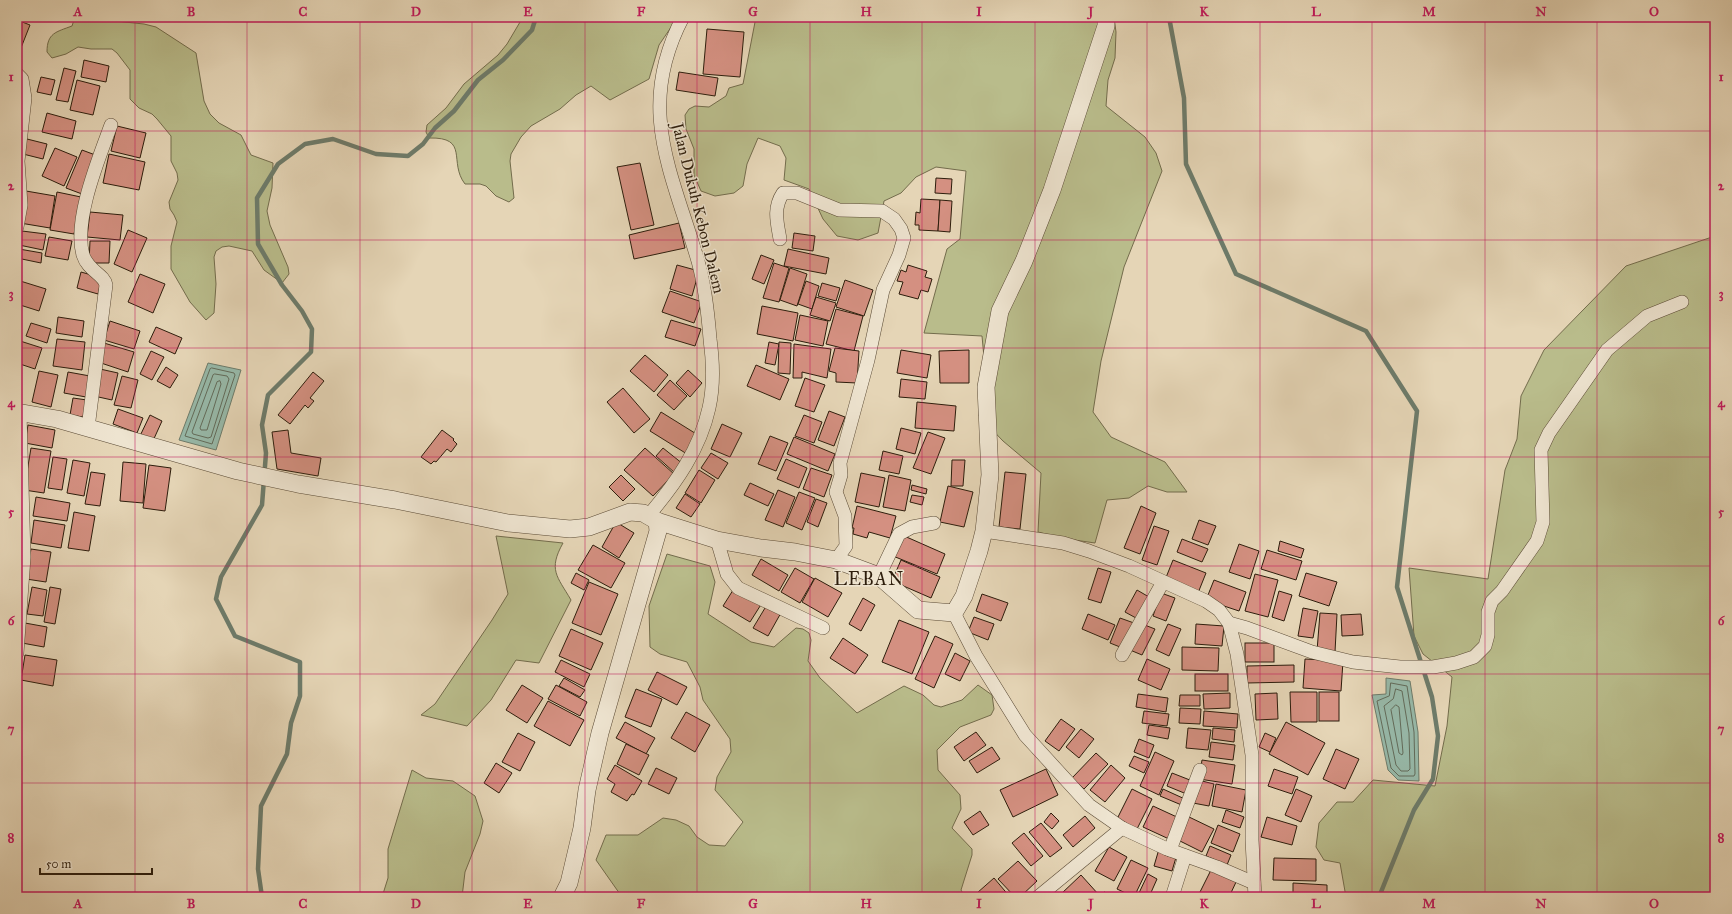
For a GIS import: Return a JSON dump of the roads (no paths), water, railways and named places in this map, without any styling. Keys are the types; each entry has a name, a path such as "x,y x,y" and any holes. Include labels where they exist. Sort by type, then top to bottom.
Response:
{"street":[{"name":"Jalan Dukuh Kebon Dalem","path":"653,518 678,478 701,433 710,407 713,362 708,318 698,261 677,200 660,124 661,79 668,50 683,17"},
{"path":"954,613 964,596 980,551 984,531 990,476 986,387 1000,311 1024,261 1052,190 1106,26 1106,17"},
{"path":"17,74 22,79 25,98 18,161 21,205 17,227"},
{"path":"88,428 106,285 104,278 91,270 86,263 82,250 82,231 88,192 111,125"},
{"path":"780,239 776,213 778,200 783,193 797,193 839,210 882,211 894,219 901,229 904,238 899,255 883,290 868,360 840,463 841,476 836,492 845,516 846,546 836,560"},
{"path":"1229,623 1254,630 1312,652 1353,662 1400,667 1433,667 1456,663 1474,657 1485,646 1488,635 1488,612 1492,601 1502,591 1537,540 1543,522 1541,450 1558,419 1607,350 1647,316 1682,302"},
{"path":"17,653 24,557 18,412 57,419 238,470 298,484 395,500 508,523 534,527 570,529 589,527 630,512 653,518 717,540 836,560 879,576 918,610 954,613"},
{"path":"562,897 569,883 582,828 587,790 600,733 658,531 653,518"},
{"path":"879,576 899,534 912,527 934,523"},
{"path":"984,531 1063,544 1129,566 1220,610 1229,623 1237,654 1252,755 1252,840 1255,897"},
{"path":"717,540 727,574 738,588 823,628"},
{"path":"1122,655 1163,582"},
{"path":"954,613 976,656 1025,735 1089,805 1122,828 1170,850 1218,867 1254,883"},
{"path":"1170,850 1200,770"},
{"path":"1038,897 1122,828"},
{"path":"1172,897 1185,856"}],"water":[{"path":"208,363 241,370 216,450 179,440"},
{"path":"1386,678 1410,681 1418,732 1419,781 1398,780 1388,770 1372,695 1386,694"}],"waterway":[{"path":"262,897 258,869 261,806 287,754 291,723 300,696 300,662 235,636 216,599 221,577 262,505 266,453 262,425 268,395 311,352 312,329 302,311 282,285 258,244 257,198 278,164 305,144 333,139 376,154 408,156 423,144 435,128 454,111 478,80 503,60 532,30 536,17"},
{"path":"1169,17 1184,98 1186,164 1236,274 1366,331 1417,411 1397,587 1432,697 1438,736 1433,779 1414,810 1379,897"}],"district":[{"name":"LEBAN","path":"869,579"}]}
